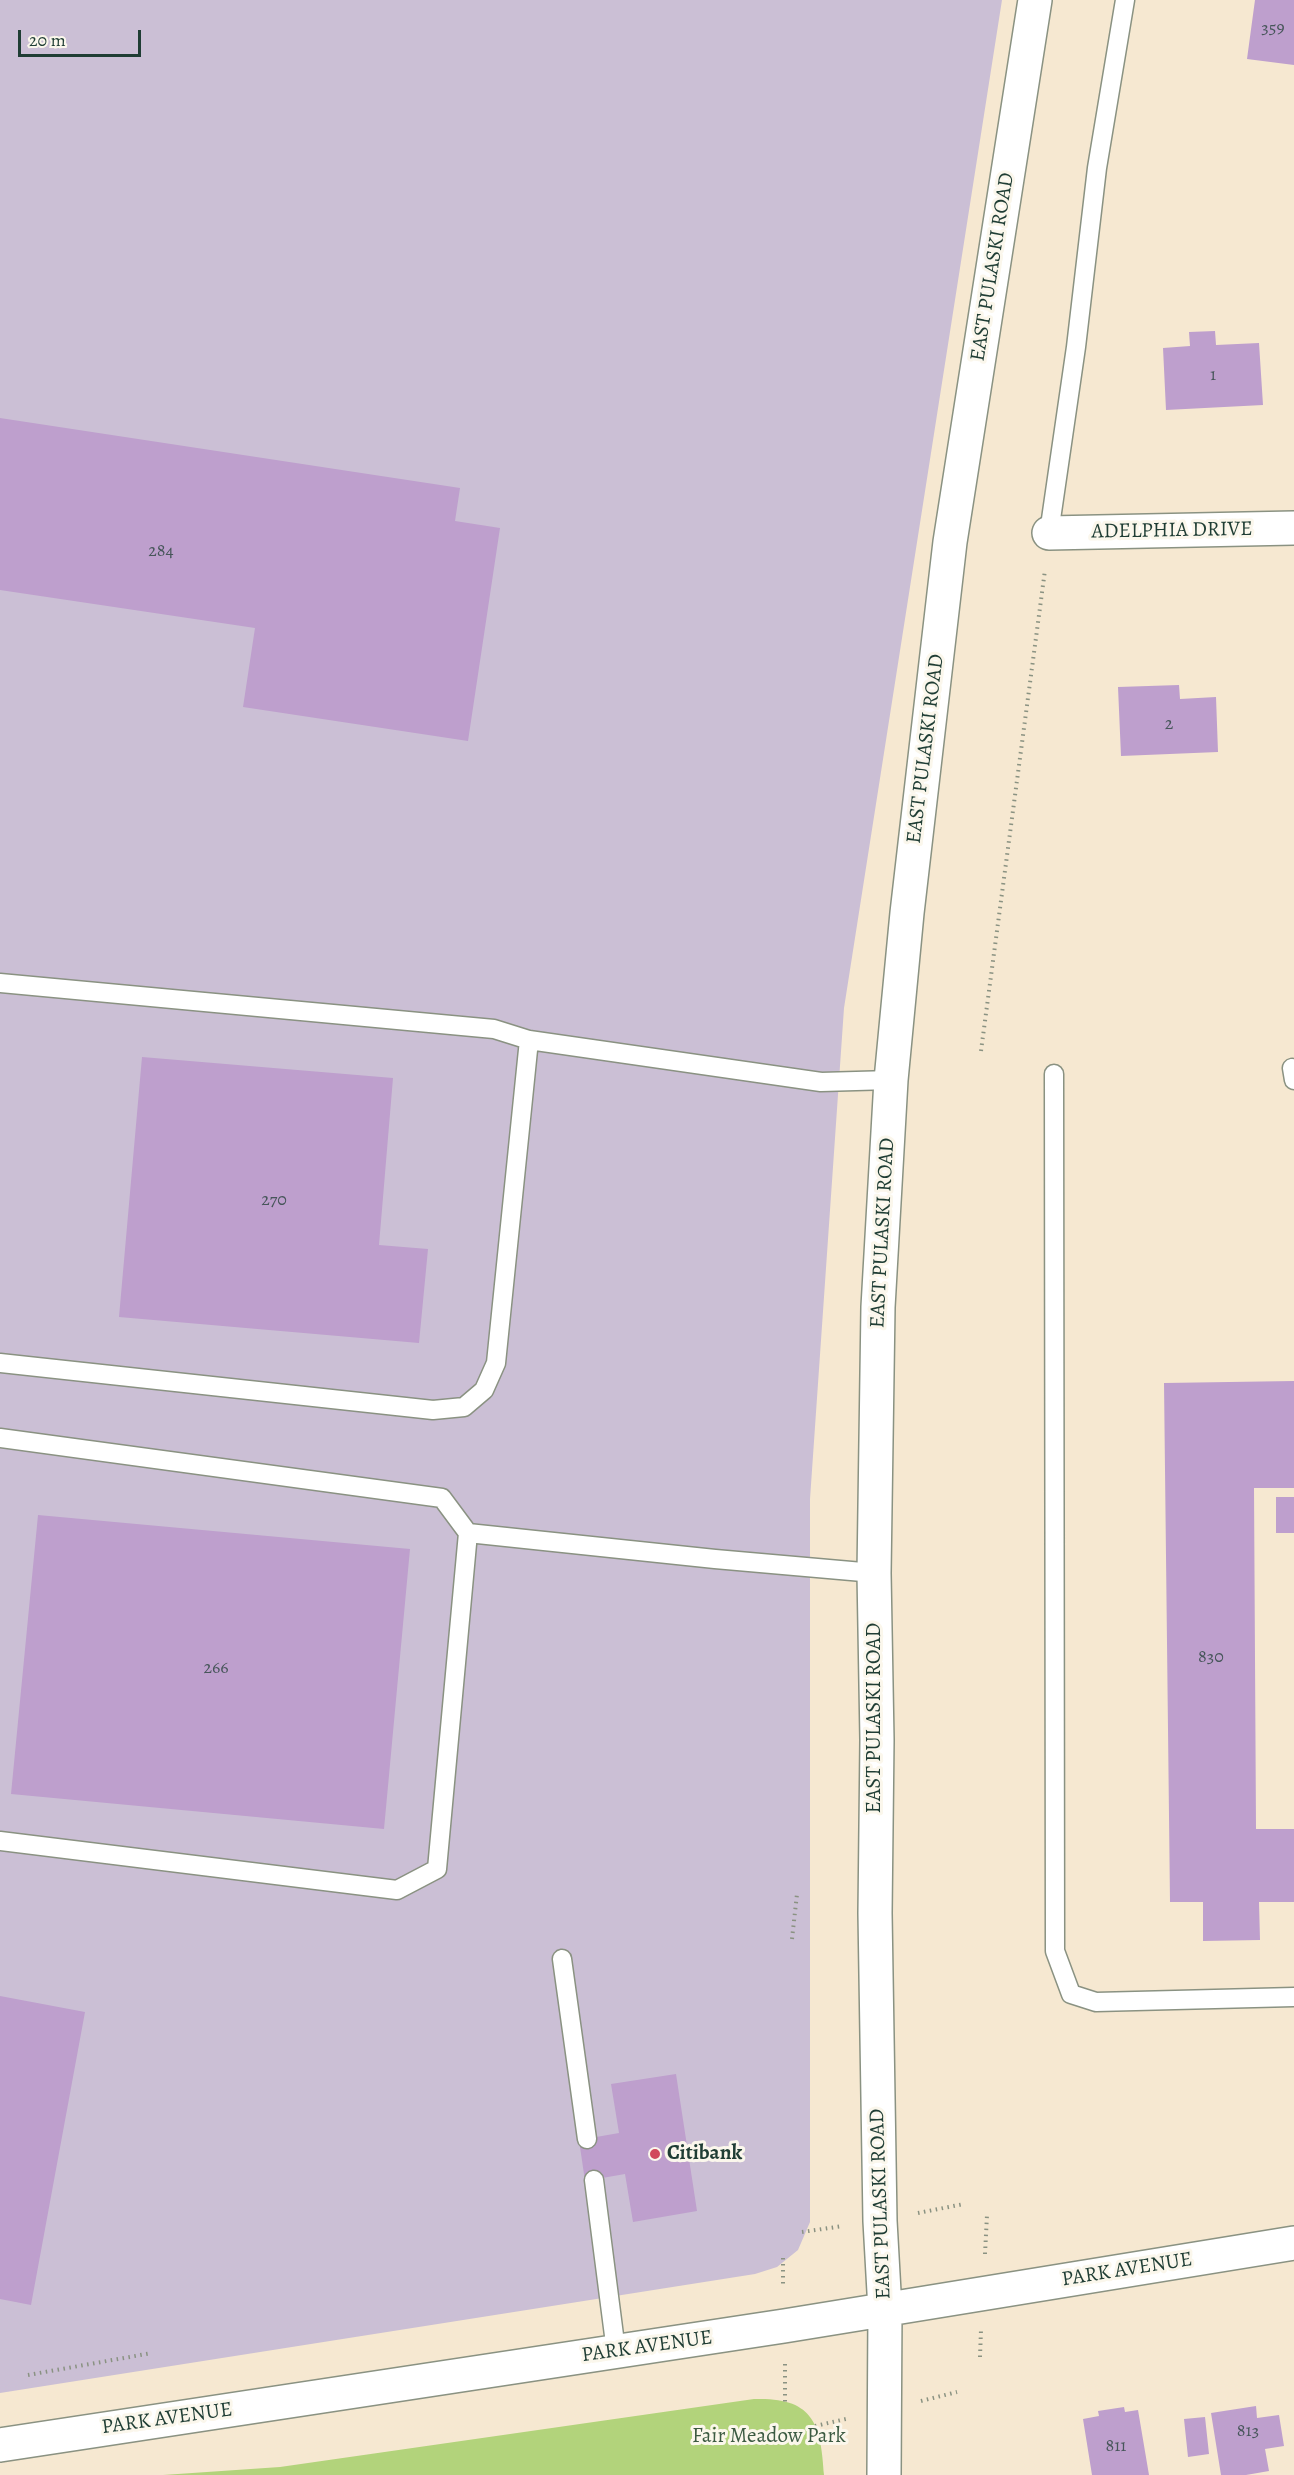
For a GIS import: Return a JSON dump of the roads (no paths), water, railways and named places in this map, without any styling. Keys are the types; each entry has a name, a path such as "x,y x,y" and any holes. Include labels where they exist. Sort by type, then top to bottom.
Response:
{"main road":[{"name":"EAST PULASKI ROAD","path":"884,2475 885,2310 880,2221 876,2008 877,1740 874,1573 878,1307 891,1080 907,913 950,542 1035,0"},
{"name":"ADELPHIA DRIVE","path":"1050,533 1294,528"},
{"name":"PARK AVENUE","path":"0,2445 885,2310 1294,2243"}],"lane":[{"path":"1050,533 1076,347 1097,168 1125,0"},
{"path":"0,983 494,1029 529,1040 821,1082 891,1080"},
{"path":"0,1363 433,1410 464,1407 484,1389 496,1363 529,1040"},
{"path":"1054,1074 1055,1951 1071,1994 1096,2002 1294,1997"},
{"path":"0,1438 442,1498 468,1533 437,1869 398,1890 0,1841"},
{"path":"468,1533 874,1573"},
{"path":"562,1959 587,2139"},
{"path":"594,2180 616,2351"}],"place":[{"name":"Citibank","path":"655,2154"}],"park label":[{"name":"Fair Meadow Park","path":"769,2437"}]}
